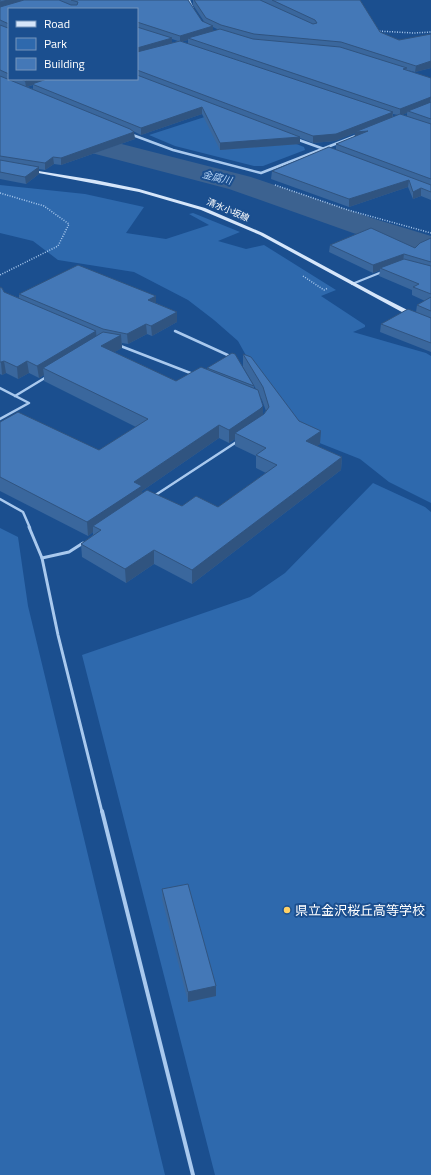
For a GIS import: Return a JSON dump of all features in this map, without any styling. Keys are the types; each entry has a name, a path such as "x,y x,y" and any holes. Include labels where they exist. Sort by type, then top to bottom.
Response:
{"main road":[{"name":"清水小坂線","path":"22,169 131,190 176,200 198,207 264,236 397,309 431,324"}],"street":[{"path":"189,0 194,11"},
{"path":"130,134 173,150 260,173 364,132"},
{"path":"294,138 330,152"}],"lane":[{"path":"352,284 388,270"},
{"path":"175,331 235,358"},
{"path":"116,344 195,374"},
{"path":"15,396 49,375"},
{"path":"0,388 29,403 0,419"},
{"path":"148,500 239,440"},
{"path":"0,499 23,512 42,558 58,635 193,1175"},
{"path":"42,558 69,552 89,539"}],"path":[{"path":"376,31 414,33 431,32"},
{"path":"0,193 44,206 69,224 58,246 0,275"}],"green space":[{"path":"217,113 304,147 305,150 263,166 254,166 175,146 149,135"},
{"path":"0,185 85,194 144,207 126,233 166,239 209,225 189,214 193,213 240,232 218,241 246,249 264,245 336,290 321,296 365,325 365,327 353,332 426,353 431,356 431,503 389,482 360,459 317,442 253,368 238,341 188,300 134,272 58,260 33,241 0,233"},
{"name":"県立金沢桜丘高等学校","path":"373,483 425,507 431,512 431,1175 215,1175 82,655 250,597 285,573"},
{"path":"0,528 18,537 28,606 165,1175 0,1175"}],"building":[{"path":"24,0 59,0 71,5 77,5 78,2 71,0 188,0 202,21 213,26 180,36 138,22 138,8 8,8 8,24 0,20 0,7"},
{"path":"194,0 260,0 313,24 317,23 315,20 272,0 360,0 380,32 399,40 431,34 431,61 416,66 341,42 254,34 221,25 206,18"},
{"path":"0,25 8,28 8,74 0,70"},
{"path":"138,27 172,38 138,48"},
{"path":"220,29 253,39 340,47 407,68 403,69 431,78 431,97 400,109 188,38"},
{"path":"180,41 393,112 336,134 313,136 138,70 138,52"},
{"path":"138,75 300,137 220,143 202,107 141,128 32,84 44,80 138,80"},
{"path":"0,76 130,129 134,132 61,158 53,157 45,163 0,156"},
{"path":"431,102 431,119 408,111"},
{"path":"400,114 431,124 431,179 336,144 368,131 355,132"},
{"path":"329,147 431,185 431,192 421,188 413,192 409,180 349,199 272,171"},
{"path":"0,160 39,167 25,177 0,172"},
{"path":"371,228 415,248 420,243 431,238 431,262 404,254 373,265 330,245"},
{"path":"404,259 431,266 431,294 413,287 419,284 380,268"},
{"path":"78,265 156,296 148,300 177,312 151,326 146,324 127,334 103,329 19,294"},
{"path":"0,287 4,292 96,331 37,366 27,361 17,367 4,361 0,362"},
{"path":"431,297 431,311 417,305"},
{"path":"408,309 431,318 431,343 381,324"},
{"path":"103,332 121,335 101,346 176,381 201,367 258,390 263,406 229,430 219,425 134,482 142,486 87,522 0,477 0,422 18,412 99,450 148,419 43,368"},
{"path":"232,353 235,354 254,386 207,368"},
{"path":"243,354 251,357 299,421 321,431 306,441 342,457 192,570 154,550 125,569 81,544 101,530 93,526 147,490 182,506 196,496 218,507 277,465 256,455 266,448 235,433 264,414 269,407 263,387"},
{"path":"188,884 216,986 188,992 162,889"}],"waterway":[{"name":"金腐川","path":"0,121 240,183 364,226 431,246"}],"place":[{"name":"県立金沢桜丘高等学校","path":"287,910"}]}
